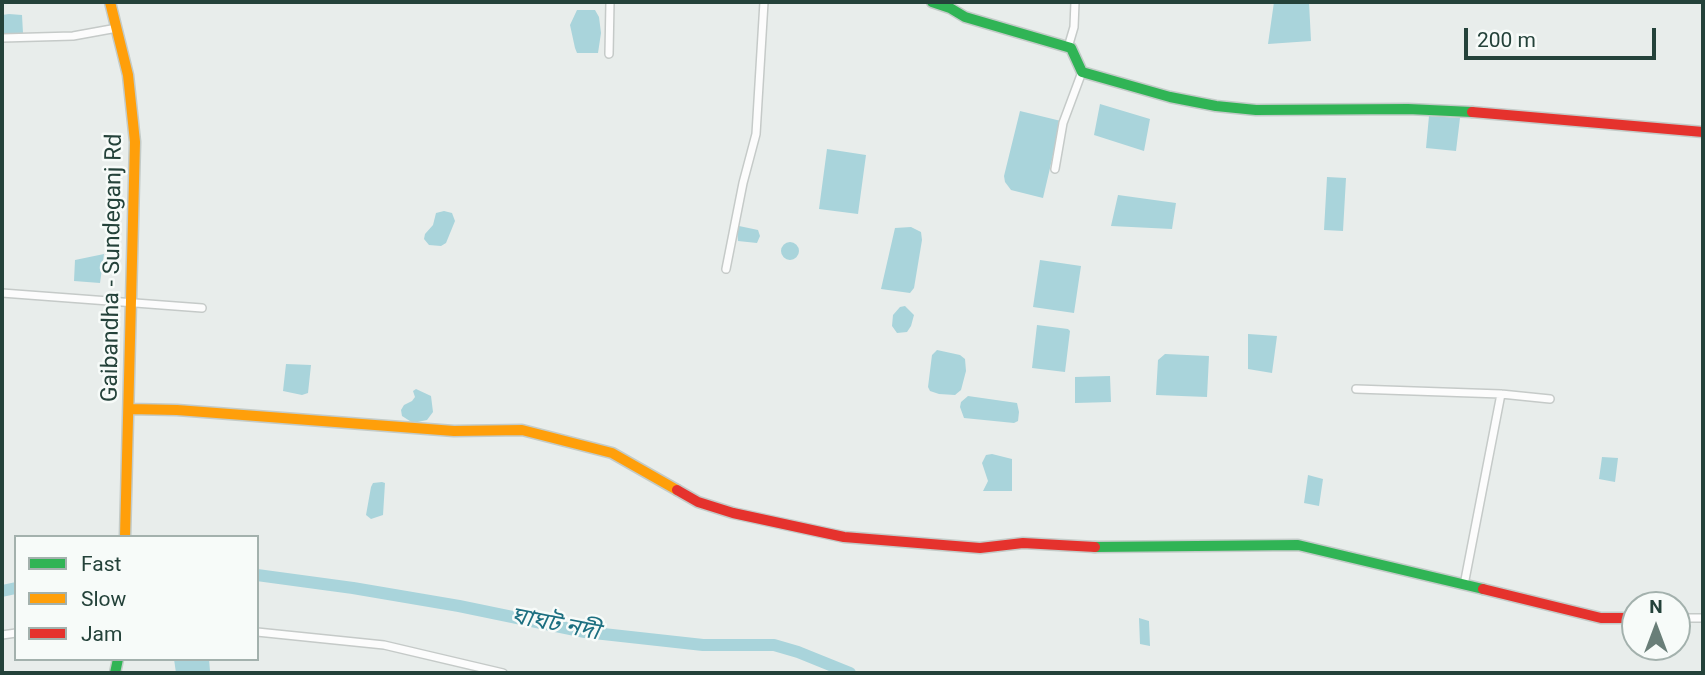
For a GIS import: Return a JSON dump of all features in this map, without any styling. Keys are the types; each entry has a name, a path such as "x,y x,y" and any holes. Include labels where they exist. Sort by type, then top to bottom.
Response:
{"street":[{"path":"103,2 112,16"},
{"name":"Gaibandha - Sundeganj Rd","path":"110,2 128,75 136,173 125,535"},
{"path":"609,54 610,2"},
{"path":"726,269 743,184 757,134 764,2"},
{"path":"932,2 965,17 1072,48"},
{"path":"1055,169 1063,123 1082,72 1069,44 1074,27 1075,2"},
{"path":"2,38 73,36 117,28"},
{"path":"1082,72 1170,97 1256,110 1435,110 1514,114 1703,132"},
{"path":"2,293 202,308"},
{"path":"1356,389 1501,394 1550,399"},
{"path":"1464,585 1501,394"},
{"path":"130,409 177,410 454,431 522,430 612,453 698,502 733,513 844,537 981,548 1023,543 1075,547 1298,545 1601,618 1621,618"},
{"path":"259,632 384,645 503,673"}],"water":[{"path":"1274,2 1309,2 1311,41 1268,44"},
{"path":"577,10 595,10 599,17 601,33 598,53 577,53 570,25"},
{"path":"2,15 22,15 23,33 2,33"},
{"path":"1100,104 1150,119 1144,151 1094,135"},
{"path":"1020,111 1061,121 1043,198 1011,190 1005,182 1004,176"},
{"path":"1429,116 1460,118 1456,151 1426,148"},
{"path":"827,149 866,155 858,214 819,209"},
{"path":"1327,177 1346,178 1343,231 1324,230"},
{"path":"1118,195 1176,203 1172,229 1111,226"},
{"path":"436,213 452,213 455,221 446,243 441,246 429,245 424,239 425,234 433,225"},
{"path":"739,226 758,230 760,236 757,243 738,241"},
{"path":"911,227 921,232 922,240 914,288 910,293 881,289 895,228"},
{"path":"786,242 794,242 799,251 797,258 786,260 781,255 781,247"},
{"path":"104,254 100,283 74,281 75,260"},
{"path":"1040,260 1081,266 1074,313 1033,307"},
{"path":"905,306 914,315 911,326 907,332 897,333 892,326 893,315 900,307"},
{"path":"1037,325 1070,331 1065,372 1032,368"},
{"path":"1248,334 1277,336 1272,373 1248,369"},
{"path":"937,350 960,355 965,359 966,371 961,390 955,395 939,394 930,391 928,387 932,355"},
{"path":"1165,354 1209,356 1207,397 1156,395 1158,360"},
{"path":"286,364 311,365 308,393 302,395 283,391"},
{"path":"1110,376 1111,402 1075,403 1075,377"},
{"path":"416,389 431,396 433,412 427,420 413,423 402,416 401,410 415,397 413,391"},
{"path":"968,396 1017,403 1018,421 1014,423 964,418 960,407 961,402"},
{"path":"986,455 1012,459 1012,491 983,491 988,481 982,463"},
{"path":"1602,457 1618,458 1615,482 1599,479"},
{"path":"1308,475 1323,479 1319,506 1304,503"},
{"path":"373,483 385,483 383,515 371,519 366,515 371,487"},
{"path":"1139,618 1149,621 1150,646 1140,644"},
{"path":"174,661 209,661 210,671 176,673"}],"waterway":[{"name":"ঘাঘট নদী","path":"259,575 459,606 585,632 703,645 774,645 850,673"},
{"name":"ঘাঘট নদী","path":"2,591 14,588"}],"traffic: fast":[{"path":"932,2 965,17 1071,48 1082,72 1170,97 1256,110 1408,109 1472,112"},
{"path":"1095,547 1298,545 1483,589"},
{"path":"115,673 118,661"}],"traffic: slow":[{"path":"110,2 128,75 135,142 125,535"},
{"path":"130,409 177,410 454,431 522,430 612,453 677,490"}],"traffic: jam":[{"path":"1472,112 1703,132"},
{"path":"677,490 698,502 733,513 844,537 980,548 1023,543 1095,547"},
{"path":"1483,589 1601,618 1621,618"}]}
